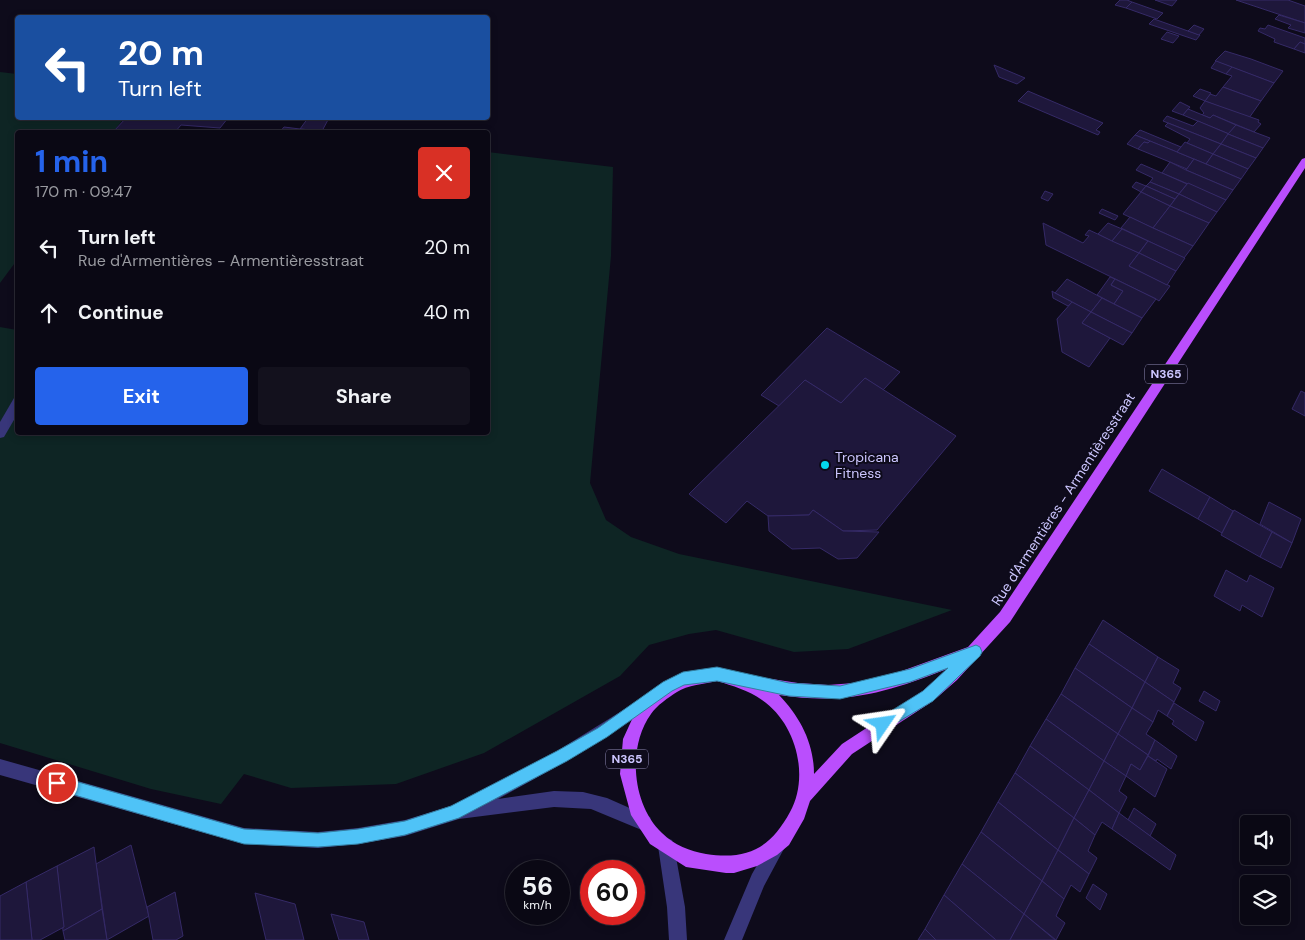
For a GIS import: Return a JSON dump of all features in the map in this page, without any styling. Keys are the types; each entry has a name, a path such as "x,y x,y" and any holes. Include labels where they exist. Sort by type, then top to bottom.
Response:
{"main road":[{"name":"Rue d'Armentières - Armentièresstraat","path":"805,795 847,749 928,696 976,652 1005,617 1027,587 1305,161"},
{"name":"N365","path":"750,683 789,689 840,692 910,676 976,652"},
{"name":"N365","path":"700,675 734,676 750,683 775,699 799,734 806,755 807,777 805,795 792,827 780,842 751,860 734,865 715,866 697,863 666,846 644,823 630,792 627,758 634,727 654,698 667,686 683,679 700,675"}],"street":[{"path":"0,433 15,406"},
{"path":"454,813 562,756 654,698"},
{"path":"0,767 244,836 318,840 358,836 405,828 454,813 563,800 583,800 620,811 644,823"},
{"name":"N365","path":"733,940 758,880 780,842"},
{"path":"666,846 676,907 678,940"}],"green space":[{"path":"0,72 15,74 15,120 122,120 115,130 15,130 15,263 0,283"},
{"path":"490,152 613,167 611,256 590,483 606,520 631,537 679,554 952,610 848,649 794,652 716,630 689,634 649,645 620,676 484,753 396,784 291,788 244,774 221,804 151,789 0,743 0,327 15,330 15,435 490,435"}],"building":[{"path":"1120,0 1132,2 1126,8 1115,5"},
{"path":"1155,0 1177,0 1172,6"},
{"path":"1236,0 1288,0 1305,6 1305,23"},
{"path":"1132,2 1163,13 1157,19 1126,8"},
{"path":"1279,15 1305,23 1305,33 1288,28 1291,25 1275,19"},
{"path":"1154,19 1200,35 1196,40 1149,24"},
{"path":"1194,25 1204,29 1199,35 1188,31"},
{"path":"1268,25 1305,38 1305,44 1300,42 1294,49 1274,42 1275,39 1258,31 1260,28 1265,29"},
{"path":"1167,32 1179,36 1173,43 1161,39"},
{"path":"1300,42 1305,44 1305,53 1294,49"},
{"path":"1225,51 1283,71 1274,83 1215,61"},
{"path":"1216,61 1232,67 1226,74 1211,68"},
{"path":"994,65 1025,78 1017,84 999,77"},
{"path":"1232,67 1274,83 1261,101 1223,87 1232,76 1226,74"},
{"path":"1223,87 1261,101 1249,118 1205,101 1210,94 1216,96"},
{"path":"1200,89 1211,93 1205,101 1193,96"},
{"path":"1028,91 1103,123 1096,130 1100,132 1098,135 1018,101"},
{"path":"1205,101 1259,120 1258,122 1261,124 1254,132 1213,115 1210,118 1202,115 1204,113 1200,108"},
{"path":"1180,102 1190,107 1183,115 1172,111"},
{"path":"1188,109 1210,118 1213,115 1236,125 1229,134 1183,115"},
{"path":"1167,116 1193,126 1198,121 1229,134 1221,144 1163,121"},
{"path":"124,120 226,120 220,128 181,125 177,130 115,130"},
{"path":"307,120 328,120 323,130 300,129"},
{"path":"1168,123 1221,144 1213,154 1187,143 1190,139 1165,126"},
{"path":"1236,125 1270,138 1263,148 1228,134"},
{"path":"284,127 311,130 282,130"},
{"path":"1140,130 1181,147 1177,152 1135,135"},
{"path":"1228,134 1263,148 1256,158 1221,144"},
{"path":"1135,135 1150,141 1148,143 1144,142 1138,149 1127,144"},
{"path":"1150,141 1194,159 1187,169 1138,149 1144,142 1148,143"},
{"path":"1185,142 1213,154 1206,164 1177,152"},
{"path":"1221,144 1256,158 1248,169 1213,154"},
{"path":"1213,154 1248,169 1241,179 1206,164"},
{"path":"1194,159 1241,179 1233,190 1186,170"},
{"path":"1170,162 1233,190 1226,200 1162,173"},
{"path":"1141,164 1187,184 1179,194 1150,182 1153,178 1136,170"},
{"path":"1136,182 1146,186 1141,192 1132,187"},
{"path":"1150,182 1179,194 1175,199 1146,186"},
{"path":"1188,183 1226,200 1217,212 1179,194"},
{"path":"1146,186 1175,199 1170,206 1141,192"},
{"path":"1045,191 1053,194 1048,201 1041,198"},
{"path":"1141,192 1170,206 1153,228 1123,214"},
{"path":"1179,194 1217,212 1209,223 1170,206"},
{"path":"1170,206 1209,223 1193,246 1153,228"},
{"path":"1102,209 1118,216 1115,220 1099,213"},
{"path":"1130,217 1193,246 1184,258 1121,228"},
{"path":"1043,223 1083,243 1089,236 1085,235 1089,230 1139,253 1129,266 1170,286 1159,301 1046,245"},
{"path":"1108,223 1122,229 1112,241 1098,234"},
{"path":"1122,229 1148,241 1139,253 1112,241"},
{"path":"1148,241 1185,258 1176,271 1139,253"},
{"path":"1139,253 1176,271 1167,285 1129,266"},
{"path":"1110,277 1115,279 1111,285 1123,291 1114,304 1097,295"},
{"path":"1067,279 1102,298 1091,312 1055,293"},
{"path":"1115,279 1156,299 1142,318 1114,304 1123,291 1111,285"},
{"path":"1052,291 1072,302 1068,306 1053,298"},
{"path":"1102,298 1142,318 1132,333 1091,312"},
{"path":"1072,302 1091,312 1082,323 1110,338 1089,367 1062,352 1057,319"},
{"path":"1091,312 1132,333 1123,345 1082,323"},
{"path":"827,328 900,372 883,390 865,378 841,403 805,380 779,406 761,395"},
{"name":"Tropicana Fitness","path":"865,378 956,436 877,530 843,531 813,510 809,515 768,516 747,501 726,523 689,494 805,380 841,403"},
{"path":"1301,391 1305,393 1305,416 1292,409"},
{"path":"1162,469 1210,497 1198,519 1149,491"},
{"path":"1210,497 1233,511 1222,533 1198,519"},
{"path":"1269,502 1301,519 1292,543 1260,524"},
{"path":"813,510 843,531 879,532 857,558 838,559 820,548 792,549 769,531 768,516 809,515"},
{"path":"1234,510 1272,532 1260,557 1221,535"},
{"path":"1272,532 1292,543 1281,568 1260,557"},
{"path":"1226,570 1247,582 1250,575 1274,588 1262,617 1242,605 1240,611 1214,596"},
{"path":"1103,620 1158,657 1145,682 1089,644"},
{"path":"1089,644 1145,682 1132,708 1075,668"},
{"path":"1158,657 1179,670 1173,683 1181,688 1174,702 1145,682"},
{"path":"1075,668 1132,708 1118,734 1061,694"},
{"path":"1145,682 1174,702 1167,716 1158,710 1153,722 1132,708"},
{"path":"1204,691 1220,701 1216,711 1199,701"},
{"path":"1061,694 1118,734 1104,761 1046,719"},
{"path":"1174,703 1204,722 1196,741 1172,724 1174,721 1167,716"},
{"path":"1132,708 1153,722 1146,734 1155,740 1148,755 1118,734"},
{"path":"1046,719 1104,761 1089,790 1030,746"},
{"path":"1118,734 1148,755 1140,770 1131,764 1126,776 1104,761"},
{"path":"1155,740 1177,756 1171,769 1157,759 1156,761 1148,756"},
{"path":"1030,746 1089,790 1074,818 1015,773"},
{"path":"1148,756 1167,769 1155,797 1126,776 1131,764 1140,770"},
{"path":"1104,761 1126,776 1119,791 1127,797 1119,813 1089,790"},
{"path":"1015,773 1074,818 1058,850 998,802"},
{"path":"1089,790 1119,813 1112,829 1102,822 1095,835 1074,818"},
{"path":"998,802 1058,850 1042,881 981,832"},
{"path":"1134,808 1156,824 1150,836 1128,820"},
{"path":"1119,813 1176,855 1170,870 1112,829"},
{"path":"1074,818 1095,835 1088,851 1097,858 1089,874 1058,850"},
{"path":"981,832 1042,881 1024,914 962,864"},
{"path":"131,845 149,916 107,940 96,864"},
{"path":"94,847 102,909 63,931 57,866"},
{"path":"1058,850 1089,874 1080,892 1071,885 1064,899 1042,881"},
{"path":"962,864 1024,914 1010,940 996,940 944,895"},
{"path":"57,866 64,927 40,940 32,940 26,882"},
{"path":"1042,881 1064,899 1056,916 1065,923 1056,940 1024,914"},
{"path":"26,882 32,940 0,940 0,896"},
{"path":"1093,884 1107,894 1100,910 1086,898"},
{"path":"175,892 183,936 176,940 153,940 147,907"},
{"path":"255,893 295,904 304,940 266,940"},
{"path":"944,895 996,940 936,940 925,929"},
{"path":"102,909 107,940 65,940 63,931"},
{"path":"331,914 364,922 369,940 339,940"},
{"path":"1024,914 1055,940 1010,940"},
{"path":"925,929 936,940 918,940"}],"place":[{"name":"Tropicana Fitness","path":"825,465"}],"route":[{"path":"57,783 244,836 280,840 318,840 358,836 405,828 454,813 562,756 654,698 667,686 683,679 717,674 734,676 750,683 789,689 814,692 840,692 910,676 976,652 928,696 883,724"}]}
